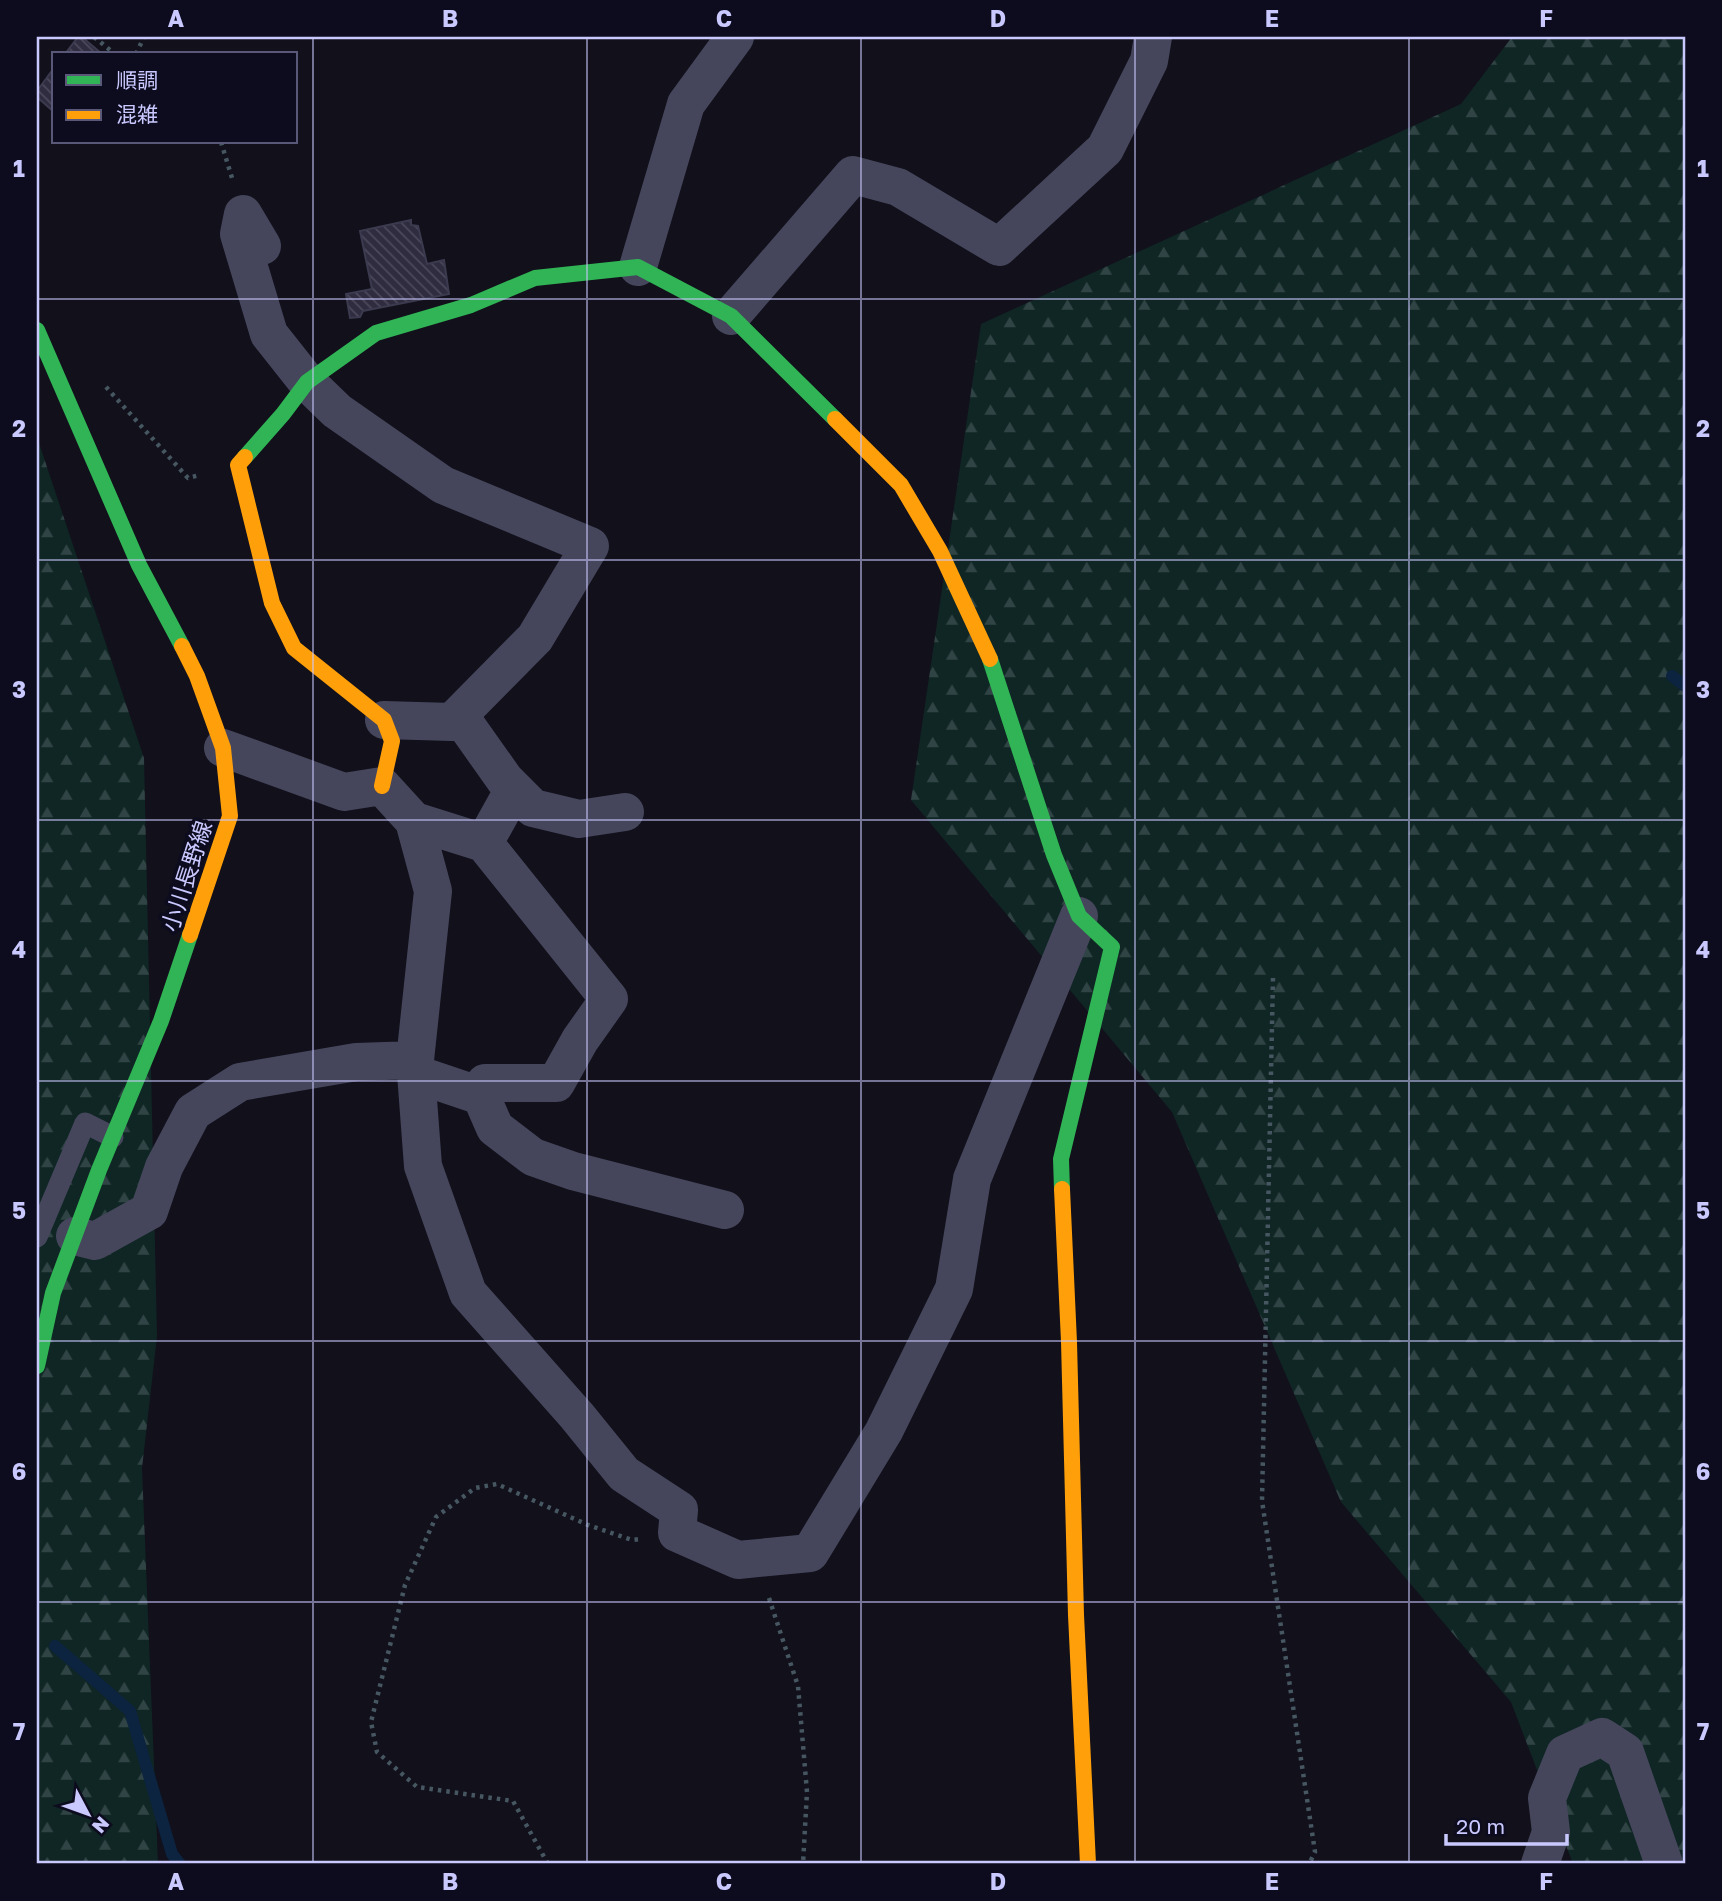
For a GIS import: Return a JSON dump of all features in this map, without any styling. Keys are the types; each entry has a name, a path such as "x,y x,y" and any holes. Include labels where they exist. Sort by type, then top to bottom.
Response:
{"street":[{"path":"638,267 686,104 735,37"},
{"path":"731,316 853,175 898,187 999,247 1105,149 1149,61 1153,37"},
{"path":"262,246 243,214 239,234 269,334 307,382 337,411 443,485 590,546 536,638 452,722 384,720"},
{"path":"382,786 392,741 384,720 294,648 272,603 238,465 307,382 376,333 471,304 535,278 638,267 731,316 901,485 940,551 995,670 1054,855 1079,916 1112,947 1061,1159 1076,1615 1088,1864"},
{"name":"小川長野線","path":"37,330 139,565 197,676 223,748 230,816 161,1021 53,1293 37,1366"},
{"path":"459,715 514,789 533,808 579,819 625,811"},
{"path":"223,748 344,792 382,786"},
{"path":"382,786 414,821 433,891 415,1067 423,1166 468,1293 577,1416 624,1474 679,1510 677,1533 738,1560 810,1552 884,1431 954,1289 972,1179 1079,916"},
{"path":"484,843 514,789"},
{"path":"414,821 484,843 609,999 580,1040 556,1083 485,1083 481,1096 495,1128 533,1157 573,1171 724,1210"},
{"path":"75,1236 95,1241 149,1211 164,1167 193,1112 240,1082 356,1062 415,1067 481,1096"},
{"path":"1540,1864 1551,1832 1547,1798 1564,1755 1602,1737 1625,1752 1664,1864"}],"lane":[{"path":"37,1237 85,1123 113,1137"}],"path":[{"path":"94,37 113,52"},
{"path":"55,376 84,362 188,478 238,465"},
{"path":"1273,978 1262,1501 1315,1852 1309,1864"},
{"path":"548,1864 513,1801 417,1787 377,1752 371,1722 405,1585 436,1517 475,1488 497,1484 588,1525 632,1540 677,1533"},
{"path":"757,1595 770,1598 798,1686 807,1792 803,1864"}],"green space":[{"path":"1512,37 1685,37 1685,1864 1573,1864 1511,1702 1341,1502 1172,1112 911,800 981,324 1461,104"},
{"path":"37,437 144,758 157,1336 142,1468 158,1864 37,1864"}],"building":[{"path":"78,37 82,37 100,52 67,52"},
{"path":"52,71 52,110 37,97 37,91"},
{"path":"411,220 411,225 418,226 427,264 444,260 449,294 363,311 360,317 350,318 346,294 372,289 360,231"}],"waterway":[{"path":"1672,676 1685,686"},
{"path":"55,1646 130,1711 172,1854 180,1864"}],"traffic: fast":[{"path":"245,457 307,382 376,333 471,305 535,278 638,267 731,316 835,419"},
{"path":"37,330 139,565 182,646"},
{"path":"990,659 1054,855 1079,916 1112,947 1061,1159 1062,1189"},
{"path":"37,1366 53,1293 99,1170 161,1021 190,935"}],"traffic: slow":[{"path":"835,419 901,485 940,551 990,659"},
{"path":"245,457 238,465 272,603 294,648 384,720 392,741 382,786"},
{"path":"182,646 197,676 223,748 230,816 190,935"},
{"path":"1062,1189 1076,1615 1088,1864"}]}
